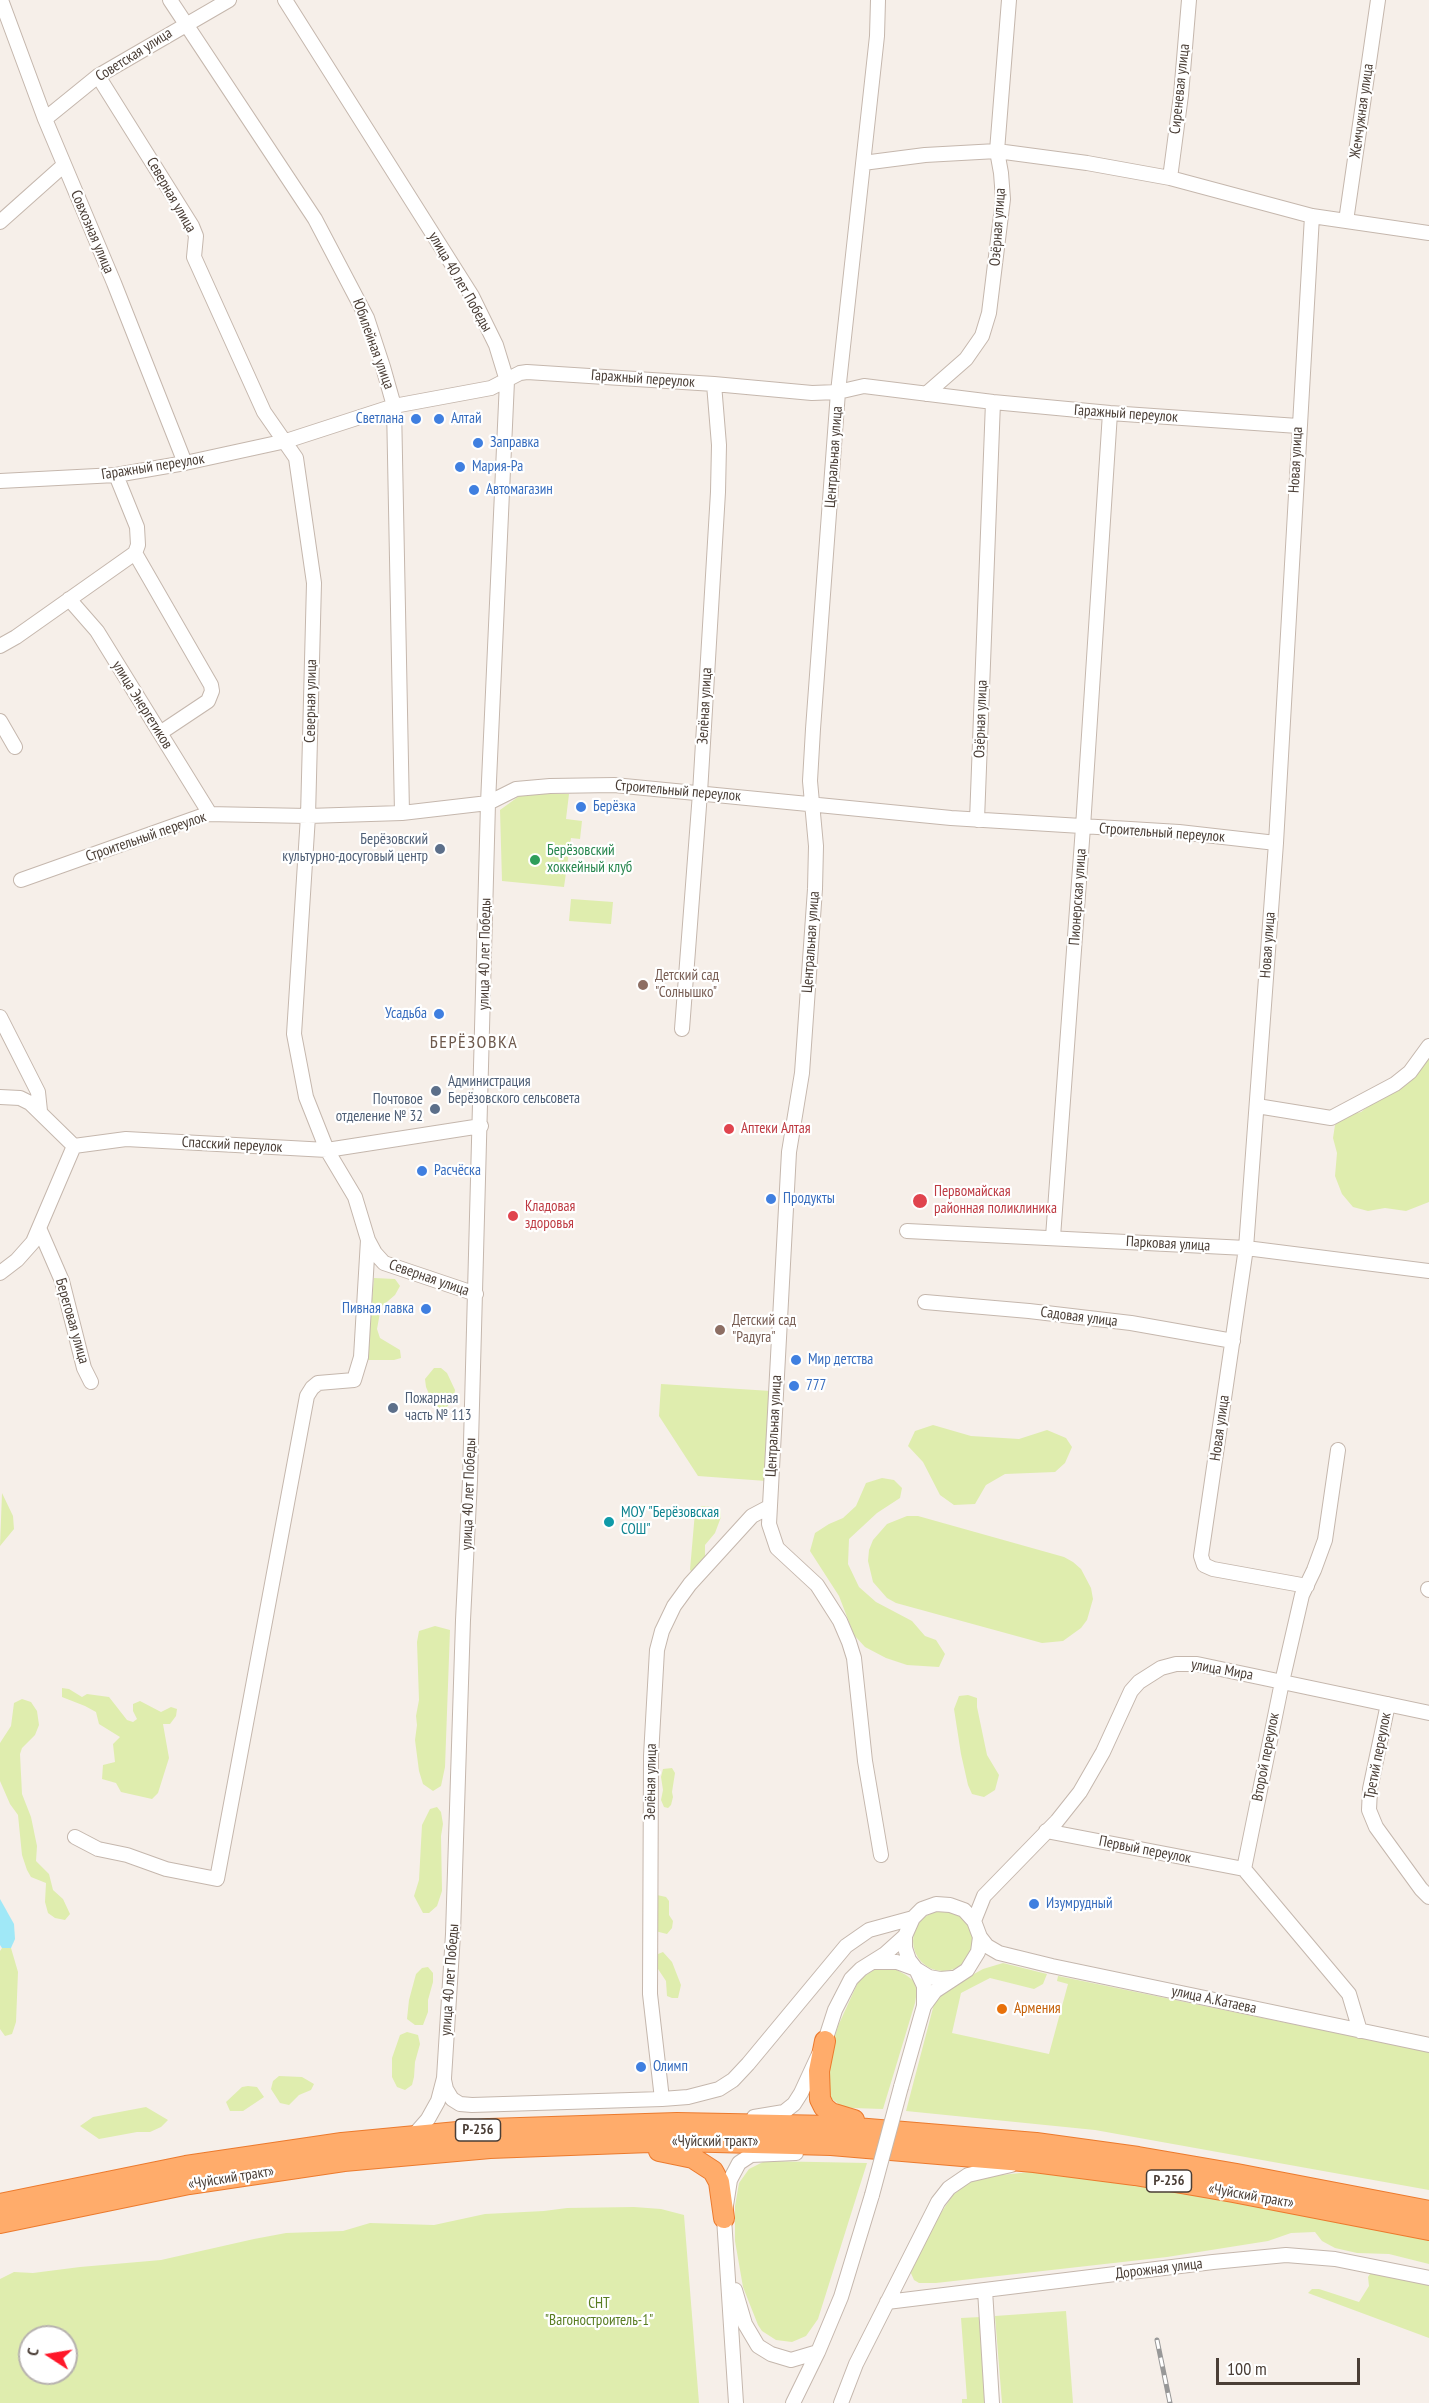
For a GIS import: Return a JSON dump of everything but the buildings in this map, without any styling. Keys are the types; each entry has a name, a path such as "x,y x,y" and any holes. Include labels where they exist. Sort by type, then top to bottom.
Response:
{"highway":[{"path":"825,2041 818,2087 824,2107 842,2118 906,2140"},
{"name":"«Чуйский тракт»","path":"0,2204 186,2166 263,2153 414,2135 594,2124 772,2124 906,2140 1233,2192 1429,2230"},
{"name":"«Чуйский тракт»","path":"0,2223 101,2201 266,2172 416,2154 594,2143 906,2140 1026,2142 1138,2157 1429,2211"},
{"path":"594,2143 680,2154 699,2160 716,2175 724,2218"}],"street":[{"name":"Совхозная улица","path":"1,0 45,119 114,283 185,463"},
{"name":"Юбилейная улица","path":"170,0 315,219 343,269 367,318 394,406 402,813"},
{"name":"Советская улица","path":"45,119 98,75 229,0"},
{"name":"улица 40 лет Победы","path":"285,0 472,296 496,345 507,381 488,803 470,1492 463,1620 453,1934 444,2078 438,2102 428,2119 414,2135"},
{"name":"Центральная улица","path":"878,0 879,16 838,392 813,729 810,803 816,846 810,976 802,1073 789,1152 769,1524 777,1548 817,1585 840,1621 849,1642 854,1658 865,1761 881,1855"},
{"name":"Озёрная улица","path":"926,394 966,360 977,345 986,325 1003,199 997,152 1009,0"},
{"name":"Сиреневая улица","path":"1170,178 1181,95 1189,0"},
{"name":"Жемчужная улица","path":"1346,221 1378,0"},
{"name":"Северная улица","path":"98,75 192,226 196,237 194,257 264,412 296,458 314,583 308,816 294,1034 306,1097 327,1150 355,1197 368,1240 384,1263 476,1294"},
{"path":"863,163 925,155 997,152 1087,163 1170,178 1312,216 1429,233"},
{"path":"0,222 64,165"},
{"name":"Новая улица","path":"1307,1586 1213,1569 1204,1565 1201,1556 1246,1248 1275,843 1312,216"},
{"name":"Гаражный переулок","path":"0,481 116,475 185,463 286,441 394,406 491,388 520,373 528,372 714,384 779,391 838,392 864,386 993,402 1110,413 1298,426"},
{"name":"Зелёная улица","path":"682,1029 700,793 718,492 719,445 714,384"},
{"name":"Озёрная улица","path":"977,820 993,402"},
{"name":"Пионерская улица","path":"1053,1237 1110,413"},
{"path":"0,646 135,553 138,545 137,527 116,475"},
{"path":"135,553 211,685 212,691 208,701 160,734"},
{"name":"улица Энергетиков","path":"69,599 97,631 210,814"},
{"path":"0,721 15,747"},
{"name":"Строительный переулок","path":"21,880 210,814 308,816 402,813 488,803 516,789 550,786 614,785 977,820 1179,832 1275,843"},
{"path":"0,1017 38,1092 40,1111"},
{"path":"1257,1106 1331,1118 1395,1084 1410,1072 1429,1046"},
{"path":"0,1097 20,1098 40,1111 74,1146 33,1242 0,1273"},
{"name":"Спасский переулок","path":"74,1146 126,1139 327,1150 481,1126"},
{"name":"Береговая улица","path":"39,1228 62,1281 84,1368 91,1382"},
{"name":"Парковая улица","path":"907,1231 1246,1248 1429,1270"},
{"path":"75,1837 98,1849 127,1855 166,1869 217,1879 307,1396 318,1383 354,1380 361,1357 368,1240"},
{"name":"Садовая улица","path":"925,1302 1131,1323 1233,1341"},
{"name":"Второй переулок","path":"1244,1869 1302,1595 1325,1540 1338,1450"},
{"name":"Зелёная улица","path":"663,2099 650,1983 651,1756 657,1650 662,1631 674,1606 690,1584 748,1520 770,1507"},
{"name":"улица Мира","path":"950,1905 970,1903 984,1896 1046,1831 1080,1792 1103,1752 1131,1691 1150,1673 1161,1668 1185,1663 1429,1713"},
{"name":"Третий переулок","path":"1388,1704 1370,1789 1369,1810 1376,1827 1429,1897"},
{"name":"Первый переулок","path":"1046,1831 1244,1869"},
{"path":"1244,1869 1349,1994 1360,2031"},
{"name":"улица Мира","path":"974,1921 984,1896"},
{"path":"678,2123 770,2115 784,2112 794,2104 825,2041 835,2010 851,1979 905,1936 913,1918 922,1909 936,1904 950,1905 964,1910 974,1921 980,1937 987,1946 999,1953"},
{"path":"444,2078 446,2089 452,2099 460,2104 472,2105 663,2099 719,2089 733,2080 846,1946 868,1930 913,1918"},
{"path":"793,2403 818,2352 841,2296 872,2195 924,2006 924,1986 907,1954 905,1936"},
{"path":"973,1963 978,1952 980,1937"},
{"path":"874,1962 897,1962 929,1977 940,1979 960,1975 973,1963 999,1953"},
{"name":"улица А.Катаева","path":"999,1953 1429,2044"},
{"path":"924,2006 935,1991 952,1978"},
{"path":"736,2403 724,2218 732,2174 739,2163 751,2155 906,2140"},
{"path":"841,2403 856,2364 929,2217 949,2188 968,2175 1034,2162"},
{"path":"726,2253 738,2303 750,2336 758,2346 771,2355 791,2360 818,2352"},
{"name":"Дорожная улица","path":"887,2302 1286,2255 1335,2259 1429,2278"},
{"path":"985,2290 992,2403"}],"green space":[{"name":"Берёзовский хоккейный клуб","path":"522,794 569,794 566,819 582,821 580,839 571,838 564,887 502,881 500,810"},
{"path":"571,899 613,902 611,924 569,921"},
{"path":"1429,1059 1429,1202 1406,1211 1385,1208 1368,1211 1353,1207 1342,1194 1335,1176 1337,1153 1333,1138 1335,1125 1345,1115 1361,1112 1370,1105 1378,1089"},
{"path":"374,1278 395,1279 400,1286 395,1295 381,1307 377,1329 380,1338 400,1350 401,1358 368,1360"},
{"path":"434,1368 441,1368 447,1373 455,1390 454,1398 446,1408 439,1408 433,1403 426,1387 425,1379"},
{"path":"661,1384 771,1391 766,1481 698,1476 659,1416"},
{"path":"933,1425 971,1436 1019,1439 1047,1430 1066,1438 1072,1447 1065,1463 1055,1472 1005,1474 986,1485 975,1504 954,1505 940,1495 923,1462 908,1446 915,1431"},
{"path":"882,1478 894,1480 902,1488 900,1498 877,1513 849,1539 848,1564 859,1587 876,1602 912,1621 925,1636 936,1640 945,1654 939,1667 907,1665 886,1658 865,1647 854,1635 839,1596 810,1551 815,1533 843,1518 856,1506 866,1483"},
{"path":"2,1493 13,1516 14,1529 0,1546"},
{"path":"702,1506 720,1508 721,1517 715,1533 705,1545 705,1556 694,1573 690,1570 695,1512"},
{"path":"907,1516 918,1516 1064,1557 1073,1562 1081,1569 1091,1588 1093,1599 1087,1620 1081,1628 1063,1641 1042,1643 896,1603 887,1598 873,1582 868,1561 869,1550 873,1540 887,1524"},
{"path":"435,1626 450,1630 445,1767 441,1786 433,1791 423,1784 415,1740 419,1700 417,1642 419,1631"},
{"path":"62,1688 69,1689 82,1697 87,1694 109,1697 127,1720 133,1722 137,1719 133,1711 133,1704 140,1701 161,1712 171,1707 177,1709 176,1716 170,1724 163,1724 169,1758 158,1793 152,1799 121,1792 116,1783 102,1779 103,1765 115,1762 113,1744 120,1737 99,1724 96,1712 62,1697"},
{"path":"968,1695 977,1698 987,1755 999,1775 995,1790 984,1797 972,1794 961,1754 954,1709 959,1696"},
{"path":"22,1699 31,1702 37,1711 39,1725 35,1735 22,1748 20,1754 22,1794 31,1817 37,1846 36,1861 49,1874 53,1890 63,1899 70,1914 65,1920 55,1918 48,1913 45,1902 46,1883 31,1877 27,1870 22,1855 18,1815 10,1804 0,1781 0,1743 11,1726 14,1703"},
{"path":"672,1768 675,1773 673,1797 668,1808 664,1807 661,1800 663,1790 661,1777 663,1769"},
{"path":"437,1807 441,1812 443,1824 441,1836 442,1891 437,1906 429,1913 423,1913 414,1896 419,1880 422,1825 430,1809"},
{"path":"657,1895 666,1897 669,1901 669,1915 673,1921 672,1928 667,1934 655,1931"},
{"path":"943,1911 960,1916 968,1924 973,1941 968,1958 960,1966 943,1971 926,1966 918,1958 913,1941 918,1924 926,1916"},
{"path":"2,1948 11,1948 18,1972 16,2022 12,2034 5,2036 0,2029 0,1951"},
{"path":"663,1952 672,1962 681,1985 678,1998 667,1996 666,1981 658,1969 658,1954"},
{"path":"1003,1963 1047,1974 1043,1984 1034,1989 990,1978 961,1993 952,2033 1049,2054 1068,1984 1057,1981 1058,1976 1429,2052 1429,2190 1095,2130 906,2111 934,2004 943,1994 963,1980 983,1969"},
{"path":"428,1967 433,1973 433,1982 428,2000 428,2012 423,2025 415,2025 407,2019 409,2000 416,1974 422,1968"},
{"path":"875,1969 895,1969 906,1975 914,1981 917,1991 883,2109 841,2106 831,2098 827,2083 830,2053 838,2026 859,1980"},
{"path":"407,2032 418,2035 420,2044 412,2085 405,2090 397,2087 392,2077 392,2058 400,2035"},
{"path":"279,2076 302,2077 314,2084 311,2090 299,2095 289,2105 280,2103 271,2089 273,2081"},
{"path":"242,2087 257,2087 264,2097 243,2111 230,2111 226,2102"},
{"path":"146,2107 168,2120 161,2127 150,2132 99,2139 80,2126 93,2117"},
{"path":"765,2161 867,2163 818,2319 806,2336 792,2342 776,2340 762,2331 758,2325 743,2287 735,2241 735,2206 739,2183 749,2169"},
{"path":"1030,2172 1158,2187 1429,2235 1429,2264 1389,2254 1357,2253 1335,2248 1322,2241 1315,2232 1291,2233 1268,2241 1167,2257 936,2283 919,2283 914,2280 910,2271 936,2220 953,2195 968,2183 991,2176"},
{"name":"СНТ \"Вагоностроитель-1\"","path":"634,2207 661,2209 684,2215 699,2403 0,2403 0,2279 14,2272 33,2273 161,2260 286,2233 343,2231 370,2223 434,2225 485,2214 567,2208"},
{"path":"1372,2271 1429,2283 1429,2338 1308,2293 1312,2289 1319,2289 1359,2302 1369,2286 1368,2277"},
{"path":"1066,2311 1073,2403 1002,2403 995,2316"},
{"path":"981,2317 986,2403 962,2403 962,2399 967,2399 961,2318"}],"water":[{"path":"0,1899 14,1924 15,1939 11,1948 2,1948 0,1945"}],"railway":[{"path":"1157,2340 1170,2403"}],"place":[{"name":"Светлана","path":"416,419"},
{"name":"Алтай","path":"439,419"},
{"name":"Заправка","path":"478,443"},
{"name":"Мария-Ра","path":"460,467"},
{"name":"Автомагазин","path":"474,490"},
{"name":"Берёзка","path":"581,807"},
{"name":"Берёзовский культурно-досуговый центр","path":"440,849"},
{"name":"Берёзовский хоккейный клуб","path":"535,860"},
{"name":"Детский сад \"Солнышко\"","path":"643,985"},
{"name":"Усадьба","path":"439,1014"},
{"name":"Администрация Берёзовского сельсовета","path":"436,1091"},
{"name":"Почтовое отделение № 32","path":"435,1109"},
{"name":"Аптеки Алтая","path":"729,1129"},
{"name":"Расчёска","path":"422,1171"},
{"name":"Продукты","path":"771,1199"},
{"name":"Первомайская районная поликлиника","path":"920,1201"},
{"name":"Кладовая здоровья","path":"513,1216"},
{"name":"Пивная лавка","path":"426,1309"},
{"name":"Детский сад \"Радуга\"","path":"720,1330"},
{"name":"Мир детства","path":"796,1360"},
{"name":"777","path":"794,1386"},
{"name":"Пожарная часть № 113","path":"393,1408"},
{"name":"МОУ \"Берёзовская СОШ\"","path":"609,1522"},
{"name":"Изумрудный","path":"1034,1904"},
{"name":"Армения","path":"1002,2009"},
{"name":"Олимп","path":"641,2067"}],"district":[{"name":"БЕРЁЗОВКА","path":"474,1043"}]}
